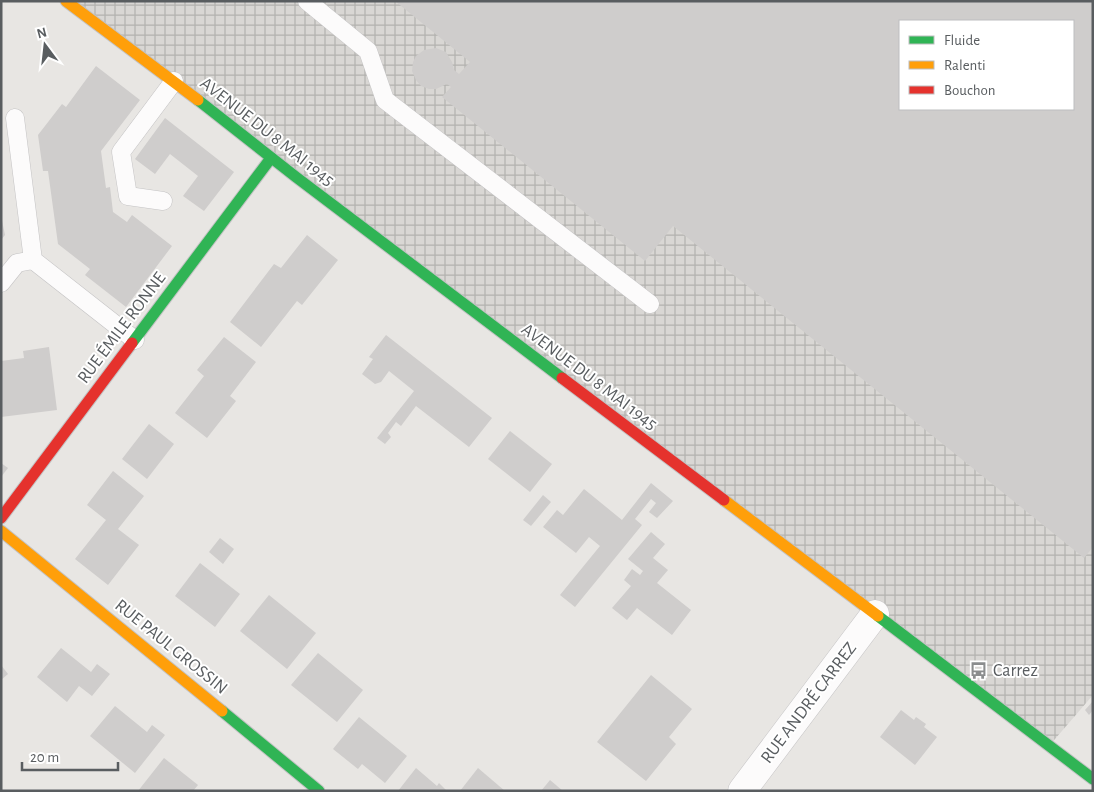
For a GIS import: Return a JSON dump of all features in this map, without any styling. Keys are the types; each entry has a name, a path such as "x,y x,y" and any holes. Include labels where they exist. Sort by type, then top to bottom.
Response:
{"street":[{"name":"AVENUE DU 8 MAI 1945","path":"66,1 174,81 271,158 1093,778"},
{"name":"RUE ÉMILE RONNE","path":"1,518 271,158"},
{"name":"RUE PAUL GROSSIN","path":"1,531 319,791"},
{"name":"RUE ANDRÉ CARREZ","path":"742,791 875,614"}],"lane":[{"path":"307,1 368,51 385,100 650,304"},
{"path":"163,201 128,196 121,152 174,81"},
{"path":"15,118 33,260 135,340"},
{"path":"1,283 17,263 33,260"}],"shaded area":[{"path":"65,1 1093,1 1093,695 1049,746"}],"building":[{"path":"395,1 1093,1 1093,547 1084,558 673,226 645,261 442,97 451,87 447,84 436,89 421,86 412,71 413,62 416,56 424,50 436,48 446,52 454,70 459,74 470,62"},
{"path":"96,66 140,100 101,151 106,188 110,187 113,212 127,222 132,215 172,246 126,307 85,275 90,269 58,244 48,171 43,171 38,135 62,104 66,107"},
{"path":"165,118 234,172 204,211 183,196 198,176 170,154 155,174 135,159"},
{"path":"1,216 5,235 1,240"},
{"path":"307,235 338,260 302,305 297,301 261,347 230,322 274,264 281,268"},
{"path":"386,335 492,418 469,447 416,406 401,426 396,422 388,433 391,437 385,444 377,438 414,391 389,371 381,382 375,384 362,374 373,359 369,357"},
{"path":"224,337 256,362 230,396 236,401 207,438 175,413 204,376 197,370"},
{"path":"49,347 57,410 1,417 1,361 24,358 23,351"},
{"path":"149,424 174,444 147,479 122,459"},
{"path":"510,431 552,464 530,492 488,459"},
{"path":"1,463 8,468 1,477"},
{"path":"113,471 144,496 118,529 139,545 108,585 75,559 106,520 87,505"},
{"path":"651,483 673,501 657,518 649,512 656,503 651,499 635,519 642,525 575,607 560,595 600,546 589,537 576,553 543,527 557,510 563,515 584,489 622,520"},
{"path":"543,495 551,502 531,526 523,520"},
{"path":"651,532 665,544 653,558 668,570 657,583 691,610 672,635 637,608 627,620 612,608 631,586 624,580 632,569 640,575 643,571 628,559"},
{"path":"220,538 234,549 223,564 209,552"},
{"path":"200,563 240,594 215,627 175,596"},
{"path":"269,595 316,633 287,669 240,631"},
{"path":"61,648 91,672 97,664 110,674 92,696 79,686 67,702 37,677"},
{"path":"318,653 363,690 337,722 291,685"},
{"path":"1,665 8,674 1,680"},
{"path":"651,675 692,709 669,737 676,744 646,781 597,742"},
{"path":"1093,701 1093,710 1089,715 1085,710"},
{"path":"115,706 147,732 152,725 165,735 135,773 90,736"},
{"path":"901,710 914,720 916,717 926,724 924,727 937,737 915,765 880,737"},
{"path":"359,717 407,756 385,783 362,764 358,769 333,749"},
{"path":"164,758 198,785 193,791 138,791"},
{"path":"416,768 437,786 439,783 447,791 398,791"},
{"path":"478,768 505,791 460,791"},
{"path":"550,780 563,791 541,791"}],"traffic: fast":[{"path":"198,100 296,177 562,378"},
{"path":"132,343 271,158"},
{"path":"878,616 1093,779"},
{"path":"222,711 319,791"}],"traffic: slow":[{"path":"66,1 198,100"},
{"path":"724,500 878,616"},
{"path":"1,531 222,711"}],"traffic: jam":[{"path":"1,518 132,343"},
{"path":"562,378 724,500"}],"place":[{"name":"Carrez","path":"979,671"}]}
